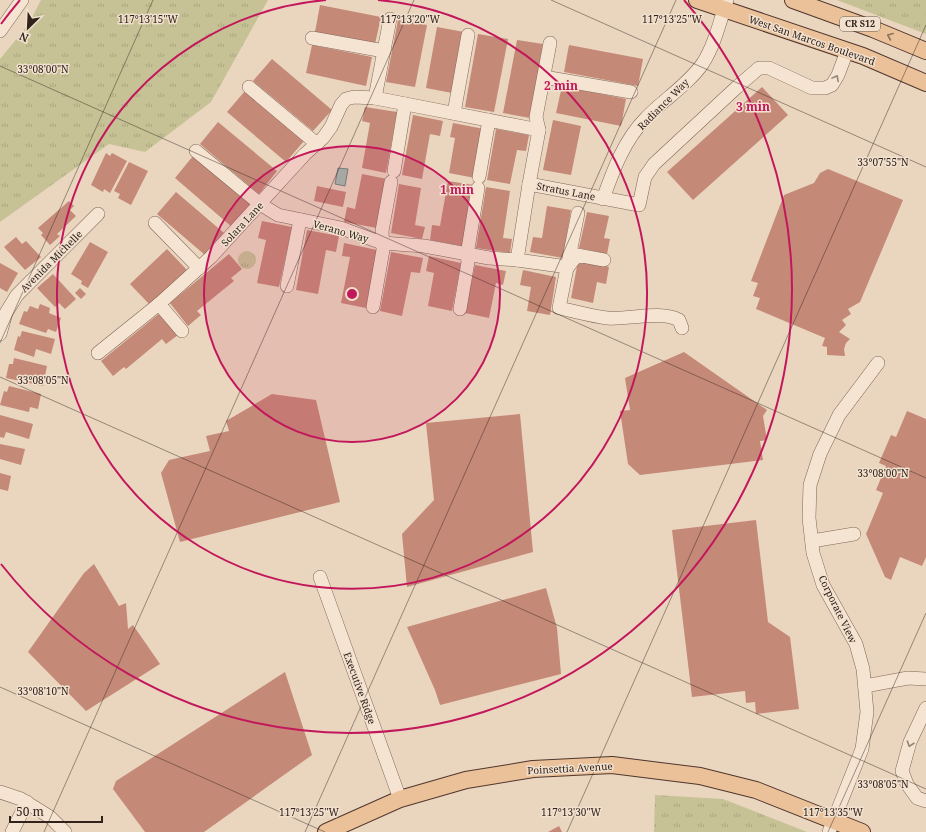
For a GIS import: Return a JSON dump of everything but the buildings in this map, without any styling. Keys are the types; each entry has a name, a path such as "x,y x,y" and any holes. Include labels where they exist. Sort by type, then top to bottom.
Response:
{"main road":[{"name":"West San Marcos Boulevard","path":"696,0 725,5 847,51 926,83"},
{"name":"CR S12","path":"793,0 873,29 926,51"},
{"name":"Poinsettia Avenue","path":"326,832 400,799 466,780 533,769 612,765 706,777 756,790 831,826 862,832"}],"street":[{"path":"0,31 22,0"},
{"name":"Radiance Way","path":"603,199 615,166 630,139 645,119 702,64 710,50 725,5"},
{"path":"375,98 390,20"},
{"path":"454,114 468,35"},
{"path":"312,38 384,51"},
{"path":"517,260 539,130 536,117 550,43"},
{"name":"Stratus Lane","path":"529,184 639,205 645,177 654,164 759,68 770,68 812,88 825,88 832,85 838,76 847,51"},
{"path":"544,77 630,92"},
{"path":"249,87 317,144"},
{"name":"Solara Lane","path":"98,353 159,304 211,257 305,154 323,138 331,127 341,105 346,99 354,97 375,98 539,130"},
{"name":"Verano Way","path":"372,307 383,250 382,231 405,104"},
{"path":"460,309 468,262 467,255 489,120"},
{"name":"Verano Way","path":"196,150 260,204 278,215 341,228 382,243 424,246 467,255 568,267"},
{"path":"578,213 568,267 558,308 605,318 661,315 679,320 682,328"},
{"name":"Avenida Michelle","path":"0,334 6,313 16,295 98,214"},
{"name":"Verano Way","path":"287,286 300,220"},
{"path":"155,223 199,268"},
{"path":"568,267 577,255 604,260"},
{"path":"159,304 182,331"},
{"name":"Corporate View","path":"831,826 862,749 867,712 863,669 856,644 823,585 813,553 809,518 810,485 820,454 839,414 878,363"},
{"path":"812,541 854,534"},
{"name":"Executive Ridge","path":"320,577 400,799"},
{"path":"865,686 908,678 926,679"},
{"path":"926,708 910,742 902,771 910,789 918,798 926,801"},
{"path":"0,792 27,802 50,817 65,832"},
{"path":"12,832 27,802"}],"green space":[{"path":"41,0 268,0 211,102 145,152 109,144 0,222 0,59 28,25"},
{"path":"837,0 926,0 926,34"},
{"path":"247,251 253,254 256,260 253,266 247,269 241,266 238,260 241,254"},
{"path":"655,795 723,799 807,832 654,832"}],"shaded area":[{"path":"338,168 348,169 345,186 335,184"}]}
